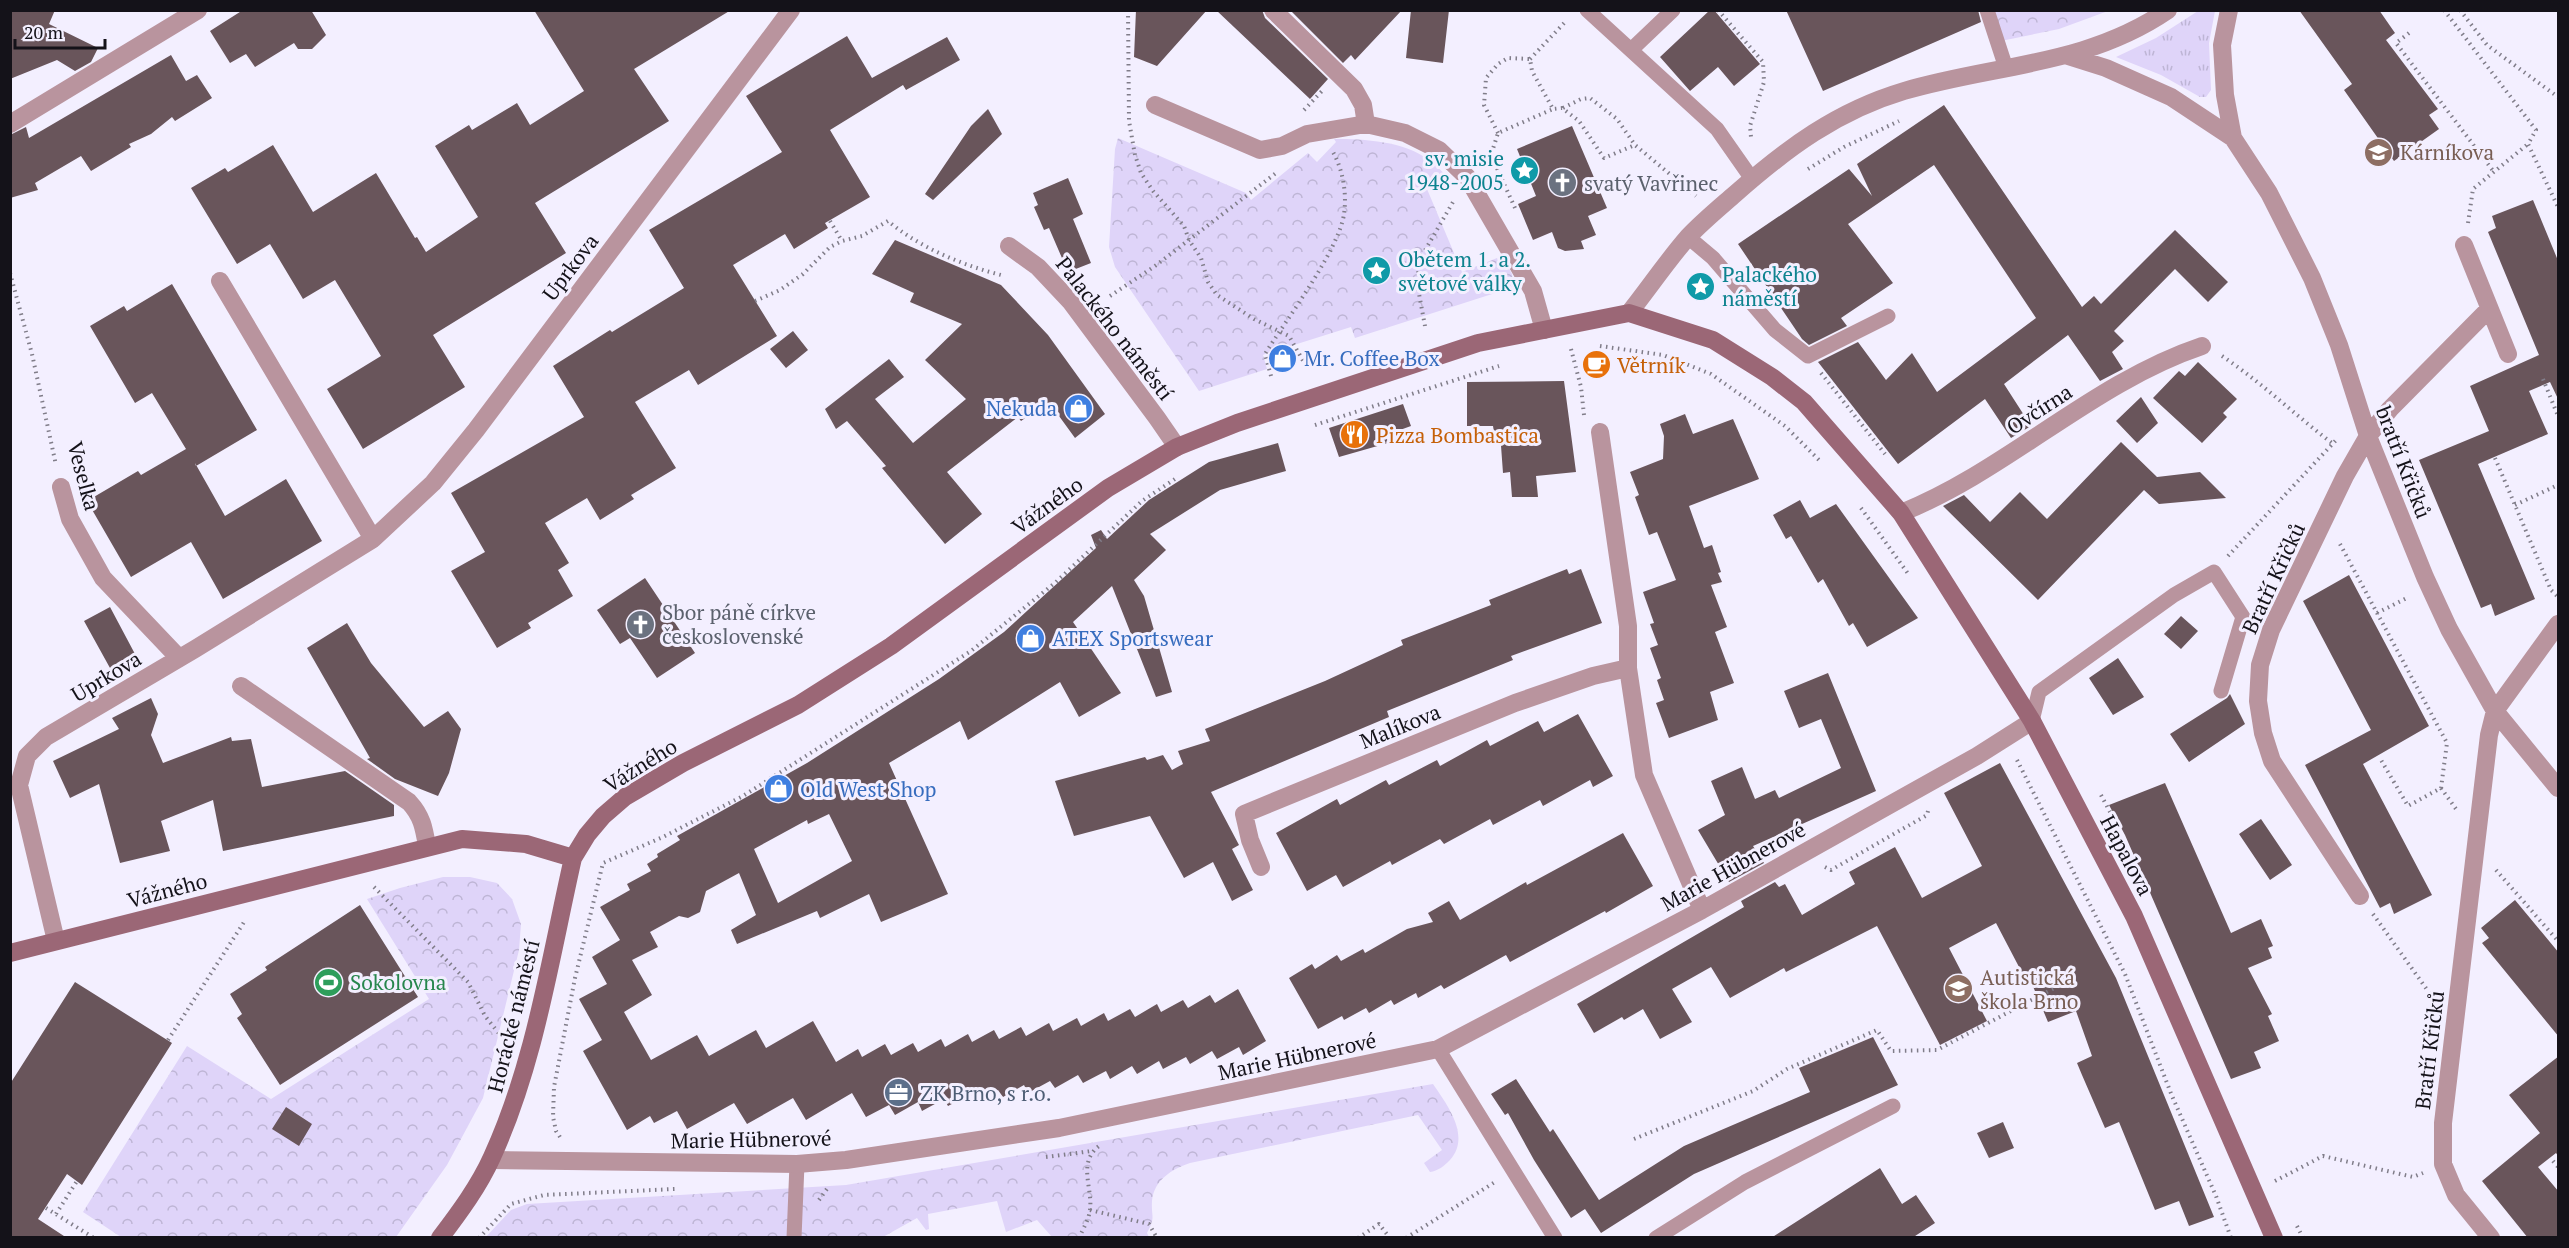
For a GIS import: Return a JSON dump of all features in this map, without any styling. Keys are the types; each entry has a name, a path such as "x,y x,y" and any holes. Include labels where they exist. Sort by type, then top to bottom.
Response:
{"street":[{"path":"10,124 198,10"},
{"name":"Uprkova","path":"56,941 20,785 27,756 46,738 373,539 433,483 476,430 791,10"},
{"path":"1273,10 1354,89 1363,105 1366,124"},
{"path":"1629,313 1688,237 1752,178 1811,132 1872,102 1906,91 2068,56 2126,36 2168,10"},
{"path":"2229,10 2222,45 2225,95 2233,138"},
{"path":"2068,56 2106,68 2171,97 2233,138"},
{"path":"1155,105 1260,150 1282,146 1316,132 1366,124 1405,133 1439,150 1467,177 1533,291 1544,330"},
{"name":"bratří Křičků","path":"2233,138 2269,193 2312,278 2339,345 2368,436 2429,587 2467,665 2495,711 2559,788"},
{"path":"2464,245 2508,354"},
{"name":"Palackého náměstí","path":"1010,246 1038,267 1070,301 1158,418 1177,447"},
{"path":"220,281 373,539"},
{"name":"Bratří Křičků","path":"2360,896 2272,760 2263,733 2258,700 2260,665 2271,630 2368,436 2390,409 2489,309"},
{"path":"1177,447 1237,423 1478,343 1629,313 1713,340 1772,377 1804,402 1901,513"},
{"name":"Ovčírna","path":"1901,513 1938,498 1996,464 2039,433 2122,383 2172,356 2202,346"},
{"path":"1600,432 1628,626 1628,668 1644,775 1702,910"},
{"name":"Vážného","path":"10,953 462,839 526,844 573,858 587,835 603,816 625,797 683,763 798,705 891,646 1108,488 1177,447"},
{"name":"Veselka","path":"61,487 70,519 103,578 179,657"},
{"name":"Hapalova","path":"1901,513 2032,721 2134,916 2274,1238"},
{"name":"Bratří Křičků","path":"2491,1238 2456,1195 2443,1164 2443,1123 2489,735 2495,711 2559,624"},
{"name":"Malíkova","path":"1261,867 1250,840 1244,814 1515,703 1593,676 1628,668"},
{"path":"241,686 409,802 418,812 424,824 427,846"},
{"name":"Marie Hübnerové","path":"492,1160 797,1164 846,1160 1059,1128 1438,1049 1702,910 1977,756 2032,721"},
{"name":"Horácké náměstí","path":"440,1238 492,1160 521,1087 573,858"}],"lane":[{"path":"1587,10 1717,129 1752,178"},
{"path":"1631,50 1673,10"},
{"path":"1987,10 2006,68"},
{"path":"1688,237 1713,258 1775,330 1808,356 1888,316"},
{"path":"2032,721 2039,692 2174,595 2214,572 2243,617 2221,691"},
{"path":"1438,1049 1556,1238"},
{"path":"1656,1238 1745,1182 1893,1106"},
{"path":"794,1238 797,1164"}],"path":[{"path":"1128,10 1129,121 1141,173 1153,191 1184,226 1189,240 1201,258 1208,282 1217,295 1254,319 1280,330 1296,345 1306,366"},
{"path":"1718,10 1763,62 1764,82 1750,126"},
{"path":"2444,10 2536,130 2528,144 2473,189 2464,245"},
{"path":"2460,10 2487,45 2559,97"},
{"path":"1530,59 1571,17"},
{"path":"2409,33 2396,43 2494,172"},
{"path":"1425,326 1417,283 1420,259 1467,177 1491,154 1498,133 1484,105 1486,78 1498,64 1508,58 1530,59"},
{"path":"1530,59 1532,71 1553,109"},
{"path":"1271,376 1265,354 1324,261 1341,228 1344,215 1345,195 1339,162 1331,147 1299,116 1339,73"},
{"path":"1498,133 1553,109 1590,98 1617,119 1635,145 1699,199"},
{"path":"1562,108 1579,121 1604,158 1635,145"},
{"path":"1798,174 1844,147 1908,117"},
{"path":"2528,144 2559,207"},
{"path":"1491,154 1520,218"},
{"path":"1110,296 1189,240 1278,171"},
{"path":"830,221 842,241"},
{"path":"755,301 780,290 803,274 830,247 862,236 888,222 913,241 984,270 1005,276"},
{"name":"Veselka","path":"10,273 32,354 61,487"},
{"path":"1570,346 1581,387 1586,435 1600,432"},
{"path":"1560,348 1579,346"},
{"path":"1597,346 1663,355 1711,374 1785,426 1823,464"},
{"path":"2202,346 2251,375 2332,443 2214,572"},
{"path":"1808,356 1822,376"},
{"path":"1308,428 1500,365"},
{"path":"2543,379 2559,416"},
{"path":"2495,458 2551,590 2559,597"},
{"path":"564,1140 556,1131 553,1117 554,1087 575,978 603,863 663,837 743,796 971,651 1056,582 1142,501 1179,477"},
{"path":"2515,505 2559,485"},
{"path":"1860,506 1914,582"},
{"path":"2326,516 2447,743 2441,788 2408,806 2381,760"},
{"path":"2377,613 2429,587"},
{"path":"2012,733 2022,749 2016,757 2125,974 2172,1096 2216,1196 2231,1238"},
{"path":"2476,847 2559,941"},
{"path":"374,887 468,982 485,1016 505,1041"},
{"path":"2360,896 2454,1028"},
{"path":"168,1040 246,919"},
{"path":"1634,1139 1753,1091 1787,1069 1877,1030 1891,1051 1937,1050 2060,985"},
{"path":"1079,1238 1090,1210 1086,1178 1088,1161 1092,1150 1106,1143"},
{"path":"2274,1181 2323,1156 2413,1177"},
{"path":"2553,1161 2559,1167"},
{"path":"1406,1238 1512,1170"},
{"path":"56,1214 77,1181"},
{"path":"479,1238 511,1204 544,1195 681,1189"},
{"path":"46,1208 94,1238"},
{"path":"1090,1210 1149,1224 1157,1238"},
{"path":"1358,1238 1379,1224 1390,1238"}],"green space":[{"path":"1986,11 2108,11 2059,29 1996,42"},
{"path":"2198,11 2215,11 2209,43 2211,90 2206,97 2200,97 2161,75 2116,57 2156,38"},
{"path":"1118,138 1246,193 1251,200 1308,153 1317,162 1336,142 1334,139 1384,142 1408,149 1432,162 1450,179 1427,189 1462,272 1502,256 1512,274 1514,287 1355,338 1351,327 1265,354 1263,355 1267,369 1199,391 1115,267 1109,247 1115,149"},
{"path":"443,877 470,877 497,883 512,899 521,924 519,950 483,1098 447,1165 396,1237 121,1237 83,1212 187,1046 271,1099 429,999 367,899"},
{"path":"1433,1084 1451,1111 1458,1131 1456,1151 1450,1160 1438,1169 1430,1172 1424,1163 1442,1150 1418,1115 1190,1163 1165,1176 1156,1187 1152,1201 1152,1220 1147,1233 1149,1237 1052,1237 1037,1220 1006,1232 997,1201 928,1214 929,1229 926,1230 917,1218 883,1237 485,1238 511,1210 527,1204 846,1185"}],"building":[{"path":"10,10 55,10 49,24 98,48 91,62 75,71 57,60 10,79"},
{"path":"243,10 311,10 326,35 312,49 298,49 294,43 255,67 246,54 230,63 210,31"},
{"path":"534,10 731,10 634,69 669,121 535,203 566,253 433,335 465,387 363,449 327,389 381,356 335,280 303,299 270,244 237,264 191,188 225,168 228,172 273,145 313,212 376,173 415,238 417,237 426,252 478,217 435,146 469,125 472,130 517,103 530,125 584,91"},
{"path":"1136,10 1207,10 1157,66 1134,57"},
{"path":"1216,10 1262,10 1265,18 1328,79 1310,99"},
{"path":"1290,10 1402,10 1355,60 1351,55 1343,63"},
{"path":"1411,10 1449,10 1443,63 1406,58"},
{"path":"1710,10 1714,10 1760,64 1734,86 1718,67 1690,91 1660,57"},
{"path":"1786,10 1978,10 1981,22 1823,91"},
{"path":"2299,10 2379,10 2395,33 2386,40 2438,109 2429,115 2439,129 2394,161 2344,90 2352,84"},
{"path":"847,36 872,78 947,37 960,60 906,90 903,85 830,130 870,197 825,223 828,228 794,249 785,234 733,265 777,336 698,385 689,370 635,402 676,468 631,495 634,499 600,520 587,498 545,523 569,563 558,570 573,596 528,623 531,628 497,648 451,571 485,552 451,493 584,417 553,366 684,288 649,230 782,152 746,96"},
{"path":"171,55 186,81 197,75 212,98 175,121 172,117 151,134 129,144 131,147 91,171 81,156 35,183 38,190 10,198 10,135 26,127 29,138"},
{"path":"1944,105 2082,307 2094,296 2101,304 2175,230 2228,282 2208,302 2175,269 2114,331 2124,341 2112,352 2123,369 2100,381 2068,335 2004,384 2031,426 2011,438 1985,399 1898,464 1818,362 1858,342 1886,380 1912,353 1937,392 2036,318 1934,165 1848,224 1893,283 1841,318 1847,326 1809,345 1802,339 1738,244 1849,169 1872,196 1857,164"},
{"path":"988,109 1002,134 933,200 925,194 971,126"},
{"name":"svatý Vavřinec","path":"1572,126 1607,208 1588,216 1596,235 1581,241 1584,249 1565,251 1558,248 1552,232 1533,240 1518,204 1536,196 1517,149"},
{"path":"1068,178 1083,214 1073,219 1091,263 1068,272 1049,228 1044,230 1034,207 1038,205 1033,193"},
{"path":"2533,200 2559,263 2559,401 2550,382 2529,391 2548,434 2478,464 2535,599 2495,616 2491,604 2481,608 2419,460 2489,431 2470,386 2539,355 2488,232 2496,228 2492,216"},
{"path":"895,240 1001,285 1048,335 1105,414 1075,438 1051,405 1021,421 1018,417 947,472 982,514 945,544 882,468 886,466 847,421 836,429 825,409 889,359 904,377 875,399 913,443 966,399 925,360 962,324 910,302 914,293 872,274"},
{"path":"172,284 257,430 197,466 225,516 286,479 322,541 223,599 191,542 131,577 87,501 138,471 141,475 186,449 152,393 135,403 90,326 124,306 127,311"},
{"path":"793,331 808,350 786,368 770,349"},
{"path":"2198,362 2237,399 2223,413 2227,417 2202,443 2153,398 2179,371 2185,376"},
{"path":"1564,381 1576,472 1536,476 1538,497 1512,497 1510,472 1503,473 1500,432 1494,432 1493,426 1467,426 1467,382"},
{"path":"2141,397 2158,423 2137,443 2116,421"},
{"path":"1403,404 1411,426 1386,435 1388,443 1339,457 1329,428"},
{"path":"1685,414 1693,434 1733,419 1759,479 1689,506 1704,548 1712,545 1721,572 1718,573 1722,582 1711,585 1727,627 1715,632 1734,683 1710,692 1718,720 1669,738 1656,703 1664,700 1657,680 1661,678 1650,648 1658,645 1650,624 1654,623 1643,592 1676,580 1657,532 1649,535 1635,497 1639,495 1630,472 1663,459 1664,436 1660,424"},
{"path":"2121,442 2157,477 2200,472 2226,498 2159,504 2144,490 2038,600 1943,506 1964,495 1990,522 2020,492 2047,519"},
{"path":"1278,443 1286,471 1220,490 1150,534 1166,550 1134,580 1144,596 1172,692 1156,697 1112,586 1073,622 1121,693 1079,717 1060,682 968,740 960,721 889,763 948,894 881,922 869,894 820,918 817,911 737,944 731,930 756,915 739,873 706,891 700,912 688,918 679,916 650,932 658,947 632,960 652,995 624,1012 651,1060 697,1035 709,1056 756,1030 766,1048 813,1021 836,1062 858,1049 862,1057 885,1044 891,1055 913,1043 918,1052 941,1039 945,1047 968,1034 972,1042 994,1030 999,1039 1021,1027 1026,1036 1049,1023 1053,1031 1077,1018 1081,1026 1104,1013 1108,1021 1130,1009 1135,1017 1157,1004 1161,1012 1183,1000 1188,1008 1210,995 1215,1003 1238,989 1266,1041 1243,1055 1239,1047 1217,1059 1212,1051 1190,1064 1186,1057 1163,1069 1159,1061 1137,1074 1132,1066 1110,1079 1106,1071 1083,1083 1078,1075 1055,1088 1050,1081 1028,1093 1024,1085 1003,1097 998,1090 976,1102 971,1094 948,1106 944,1099 922,1111 918,1102 895,1115 889,1105 866,1117 852,1093 806,1120 793,1098 747,1124 734,1103 687,1129 677,1111 654,1123 650,1116 627,1130 583,1051 602,1040 579,999 607,984 592,957 620,940 600,907 630,890 627,884 651,871 647,864 658,857 657,854 680,840 677,836 807,763 939,679 1004,632 1096,548 1091,535 1101,530 1107,539 1149,500 1209,462","holes":["829,814 852,861 778,903 754,849 807,820 808,824"]},
{"path":"1800,500 1810,518 1836,504 1918,618 1867,647 1853,623 1849,626 1823,579 1818,583 1791,536 1786,539 1773,515"},
{"path":"1567,569 1569,574 1581,569 1602,623 1511,656 1513,660 1387,711 1389,717 1211,792 1239,845 1232,849 1253,890 1232,901 1213,862 1184,878 1150,816 1074,836 1055,781 1145,757 1147,760 1163,755 1172,770 1183,764 1178,751 1210,741 1205,729 1325,681 1403,645 1401,640 1491,605 1489,600"},
{"path":"2349,575 2429,726 2363,764 2432,895 2394,914 2390,903 2380,908 2305,765 2371,730 2303,601"},
{"name":"Sbor páně církve československé","path":"645,578 695,653 657,678 630,638 620,644 597,610"},
{"path":"110,607 135,654 110,668 84,621"},
{"path":"2181,616 2198,631 2181,649 2164,634"},
{"path":"347,623 371,663 424,727 448,711 461,729 449,773 438,796 395,779 367,759 370,758 307,648"},
{"path":"2118,658 2144,697 2113,715 2089,678"},
{"path":"1828,673 1876,791 1753,846 1764,863 1729,882 1698,830 1725,815 1711,781 1742,767 1755,799 1775,790 1779,798 1841,768 1821,719 1799,728 1784,691"},
{"path":"2230,694 2245,724 2189,762 2170,734"},
{"path":"151,698 158,714 151,735 163,763 231,737 232,741 251,739 262,787 345,771 394,805 394,816 223,851 213,800 161,821 170,851 120,863 99,784 70,798 53,761 119,729 112,718"},
{"path":"1578,714 1613,776 1593,787 1590,780 1543,806 1540,800 1493,825 1490,819 1444,844 1440,839 1392,865 1390,861 1343,887 1336,875 1307,891 1276,833 1337,799 1340,805 1386,780 1389,785 1437,760 1440,766 1487,740 1490,746 1538,721 1544,732"},
{"path":"2000,763 2116,978 2214,1217 2189,1226 2179,1201 2155,1210 2119,1122 2105,1128 2077,1063 2092,1056 2076,1011 2048,1022 2032,984 2029,986 1996,923 1949,948 1987,1021 1940,1045 1877,926 1786,972 1784,968 1730,998 1711,967 1672,989 1692,1022 1660,1039 1643,1009 1624,1020 1622,1017 1594,1033 1577,1004 1744,907 1741,901 1775,882 1779,887 1785,884 1802,915 1855,884 1849,872 1895,847 1922,898 1982,866 1944,793"},
{"path":"2165,783 2231,933 2261,919 2273,946 2268,948 2272,958 2248,968 2272,1014 2268,1016 2279,1041 2254,1052 2261,1068 2231,1079 2125,835 2109,805"},
{"path":"2261,819 2292,865 2270,880 2239,834"},
{"path":"1623,833 1653,886 1510,962 1506,955 1444,989 1441,985 1418,998 1416,993 1394,1005 1391,1000 1369,1013 1366,1008 1344,1020 1342,1016 1318,1029 1289,978 1312,964 1315,969 1337,955 1341,961 1363,949 1365,953 1407,929 1433,922 1428,913 1449,901 1460,920 1526,882 1527,885"},
{"path":"2515,900 2559,953 2559,1037 2482,943 2489,938 2481,928"},
{"name":"Sokolovna","path":"360,905 418,997 280,1085 237,1018 242,1014 230,994 267,970 265,967"},
{"path":"75,982 172,1043 82,1185 67,1174 38,1219 67,1238 10,1238 10,1084"},
{"path":"1873,1037 1898,1085 1694,1174 1601,1233 1585,1209 1571,1218 1534,1160 1508,1113 1505,1115 1491,1094 1516,1079 1550,1132 1553,1129 1599,1200 1684,1146 1810,1092 1799,1068"},
{"path":"2559,1056 2559,1157 2556,1153 2538,1167 2559,1192 2559,1238 2528,1238 2482,1181 2540,1133 2509,1095"},
{"path":"286,1107 312,1124 299,1146 272,1129"},
{"path":"2003,1122 2014,1148 1989,1158 1977,1133"},
{"path":"1880,1168 1902,1204 1916,1195 1935,1223 1912,1238 1771,1238"}],"place":[{"name":"Kárníkova","path":"2379,152"},
{"name":"sv. misie 1948-2005","path":"1525,170"},
{"name":"svatý Vavřinec","path":"1563,183"},
{"name":"Obětem 1. a 2. světové války","path":"1377,271"},
{"name":"Palackého náměstí","path":"1701,286"},
{"name":"Mr. Coffee Box","path":"1283,358"},
{"name":"Větrník","path":"1596,365"},
{"name":"Nekuda","path":"1078,408"},
{"name":"Pizza Bombastica","path":"1355,435"},
{"name":"Sbor páně církve československé","path":"641,624"},
{"name":"ATEX Sportswear","path":"1031,638"},
{"name":"Old West Shop","path":"779,789"},
{"name":"Sokolovna","path":"329,982"},
{"name":"Autistická škola Brno","path":"1959,989"},
{"name":"ZK Brno, s r.o.","path":"899,1093"}]}
